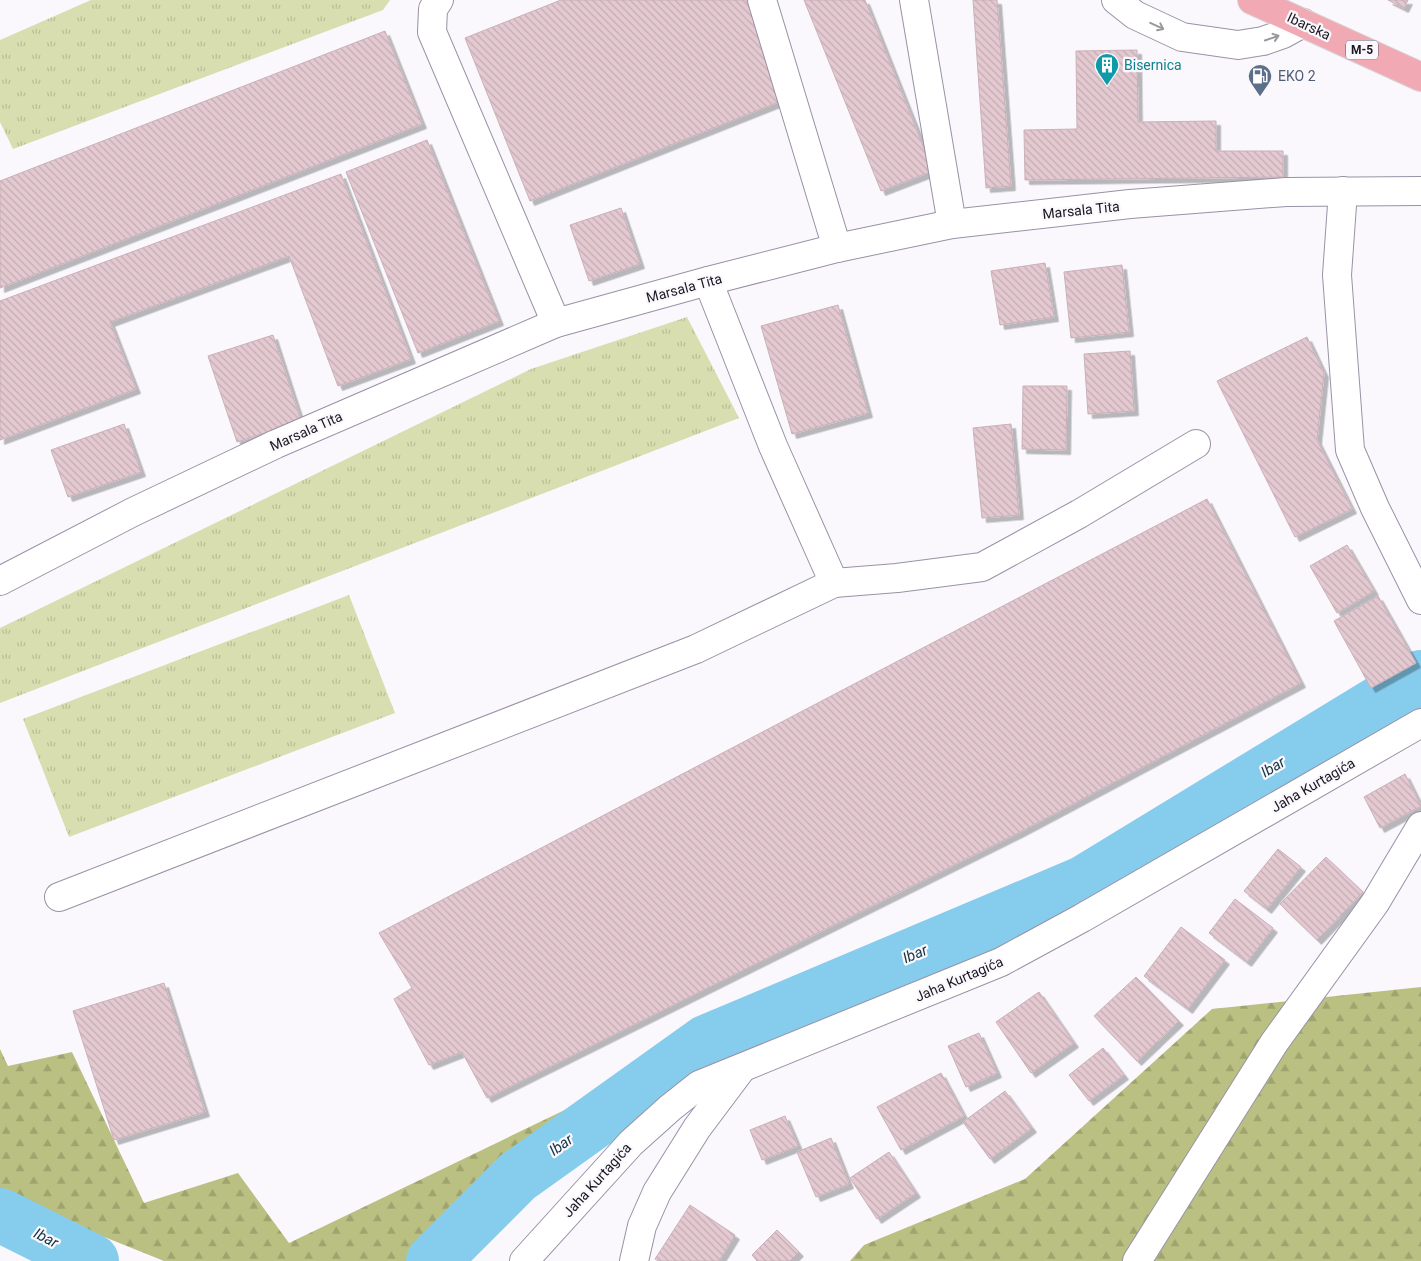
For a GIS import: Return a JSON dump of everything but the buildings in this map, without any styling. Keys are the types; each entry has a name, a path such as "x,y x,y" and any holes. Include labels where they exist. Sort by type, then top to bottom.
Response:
{"main road":[{"name":"Ibarska","path":"1252,0 1421,77"}],"street":[{"path":"439,0 433,9 432,32 556,323"},
{"path":"762,0 837,248"},
{"path":"914,0 952,224"},
{"path":"1116,0 1135,15 1182,37 1238,45 1263,41 1283,34 1303,23"},
{"path":"1343,191 1337,275 1350,450 1375,508 1421,600"},
{"name":"Marsala Tita","path":"0,581 132,512 276,444 556,323 837,248 952,224 1130,204 1286,192 1421,192"},
{"path":"708,282 773,446 834,583"},
{"path":"59,897 696,649 834,583 897,578 982,567 1079,514 1196,444"},
{"name":"Jaha Kurtagića","path":"524,1261 631,1143 699,1085 1001,962 1082,918 1421,723"},
{"path":"1137,1261 1274,1043 1374,903 1421,826"},
{"path":"634,1261 642,1226 657,1192 698,1128 744,1066"}],"green space":[{"path":"91,0 390,0 383,10 13,149 0,122 0,40"},
{"path":"687,317 739,418 0,703 0,628 531,369"},
{"path":"349,595 395,713 69,837 23,719"},
{"path":"1421,987 1421,1261 850,1261 864,1245 1025,1179 1212,1009"},
{"path":"0,1049 8,1066 72,1052 144,1203 238,1173 289,1243 573,1106 409,1261 164,1261 0,1195"}],"waterway":[{"name":"Ibar","path":"433,1261 517,1177 706,1042 1083,883 1421,677"},
{"name":"Ibar","path":"0,1215 92,1261"}],"place":[{"name":"Bisernica","path":"1107,86"},
{"name":"EKO 2","path":"1260,97"}]}
